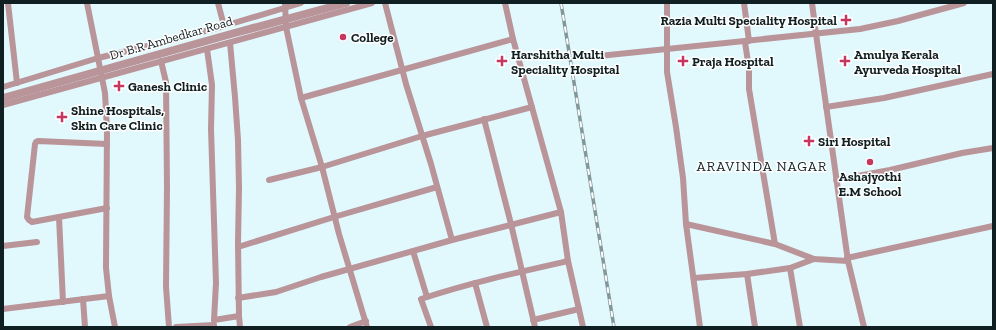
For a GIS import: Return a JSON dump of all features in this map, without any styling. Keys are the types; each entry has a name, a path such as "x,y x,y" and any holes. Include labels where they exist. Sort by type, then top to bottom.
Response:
{"street":[{"path":"8,3 17,83"},
{"path":"87,3 106,93 106,268 109,296 115,327"},
{"path":"218,3 224,26"},
{"path":"3,87 98,58 224,26 285,5 301,3"},
{"name":"Dr B.R Ambedkar Road","path":"3,98 346,3"},
{"path":"3,105 372,3"},
{"path":"385,3 406,84 452,240"},
{"path":"505,3 561,212 568,261 583,327"},
{"path":"667,3 666,72 683,178 686,224 700,327"},
{"path":"744,3 749,89 775,244"},
{"path":"812,3 848,259 864,327"},
{"path":"599,56 860,29 898,22 964,3"},
{"path":"285,5 286,27 301,98 322,167 349,269 367,324 350,327"},
{"path":"301,98 514,39"},
{"path":"230,43 238,140 238,298 240,327"},
{"path":"207,49 212,85 212,152 216,283 214,324"},
{"path":"160,61 166,82 166,287 169,327"},
{"path":"826,107 884,98 993,74"},
{"path":"269,180 322,167 422,136 532,107"},
{"path":"484,119 512,224 535,327"},
{"path":"107,144 38,141 35,143 29,191 28,218 32,222 107,208"},
{"path":"836,180 890,170 962,153 993,148"},
{"path":"238,247 437,187"},
{"path":"238,298 276,292 321,277 452,240 561,212"},
{"path":"58,217 63,302"},
{"path":"686,224 775,244 814,259"},
{"path":"694,278 747,274 790,268 814,259 848,259 993,226"},
{"path":"3,246 37,242"},
{"path":"413,251 427,297"},
{"path":"431,327 421,299 475,283 568,261"},
{"path":"790,268 800,327"},
{"path":"747,274 755,327"},
{"path":"475,283 487,327"},
{"path":"3,309 109,296"},
{"path":"83,299 85,327"},
{"path":"533,320 579,308"},
{"path":"176,327 214,324 239,316"}],"railway":[{"path":"561,3 614,327"}],"place":[{"name":"Razia Multi Speciality Hospital","path":"846,20"},
{"name":"College","path":"343,37"},
{"name":"Harshitha Multi Speciality Hospital","path":"502,61"},
{"name":"Praja Hospital","path":"683,61"},
{"name":"Amulya Kerala Ayurveda Hospital","path":"845,61"},
{"name":"Ganesh Clinic","path":"119,86"},
{"name":"Shine Hospitals, Skin Care Clinic","path":"62,117"},
{"name":"Siri Hospital","path":"809,141"},
{"name":"Ashajyothi E.M School","path":"870,162"}],"district":[{"name":"ARAVINDA NAGAR","path":"762,166"}]}
